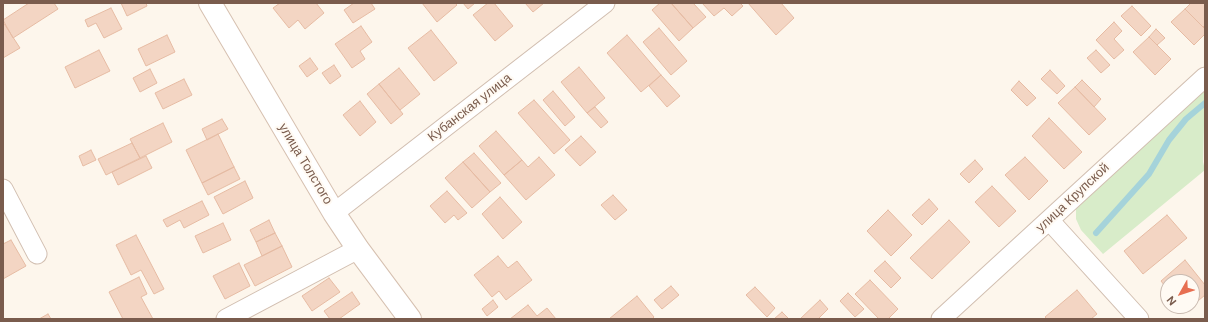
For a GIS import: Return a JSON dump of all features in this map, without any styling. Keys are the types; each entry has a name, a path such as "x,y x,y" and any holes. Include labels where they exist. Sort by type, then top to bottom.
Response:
{"main road":[{"name":"улица Толстого","path":"210,3 334,213 358,249 410,319"}],"street":[{"name":"Кубанская улица","path":"334,213 605,3"},
{"name":"улица Крупской","path":"941,319 1205,77"},
{"path":"3,190 36,254"},
{"path":"1049,220 1139,319"},
{"path":"226,319 358,249"}],"green space":[{"path":"1205,88 1203,162 1205,170 1103,254 1081,230 1076,219 1076,209"}],"building":[{"path":"29,3 54,3 58,9 13,38 3,20"},
{"path":"121,3 146,3 147,6 127,16"},
{"path":"280,3 316,3 324,13 305,29 298,20 289,28 273,8"},
{"path":"354,3 371,3 375,9 353,23 344,10"},
{"path":"422,3 455,3 457,5 437,22"},
{"path":"463,3 475,3 468,9"},
{"path":"488,3 494,3 513,26 495,41 473,15"},
{"path":"525,3 544,3 533,12"},
{"path":"660,3 671,3 693,28 679,41 652,10"},
{"path":"671,3 693,3 706,17 693,28"},
{"path":"702,3 740,3 743,6 732,16 724,8 714,16"},
{"path":"748,3 781,3 794,18 776,35"},
{"path":"1191,3 1205,3 1205,25 1203,27 1185,9"},
{"path":"1132,6 1151,26 1141,36 1121,16"},
{"path":"111,8 122,29 104,38 96,23 88,27 85,20"},
{"path":"1185,9 1205,29 1205,34 1194,45 1171,22"},
{"path":"3,22 20,48 3,58"},
{"path":"1114,22 1122,31 1114,39 1124,50 1114,59 1096,40"},
{"path":"361,26 372,42 360,51 365,59 352,68 335,44"},
{"path":"659,28 687,61 671,75 643,42"},
{"path":"1156,29 1165,38 1157,45 1149,37"},
{"path":"431,30 457,63 434,81 408,48"},
{"path":"167,35 175,52 146,66 138,49"},
{"path":"627,35 661,75 641,92 607,53"},
{"path":"1149,37 1171,59 1155,75 1133,52"},
{"path":"99,50 110,71 75,88 65,67"},
{"path":"1096,50 1110,65 1101,73 1087,58"},
{"path":"310,58 318,69 307,77 299,66"},
{"path":"334,65 341,76 330,84 322,73"},
{"path":"579,67 605,98 587,113 561,82"},
{"path":"399,68 420,94 400,110 379,84"},
{"path":"150,69 157,83 140,92 133,78"},
{"path":"1050,70 1065,86 1057,94 1041,79"},
{"path":"661,75 680,96 667,107 649,86"},
{"path":"184,79 192,95 163,109 155,93"},
{"path":"1082,80 1101,99 1094,107 1075,87"},
{"path":"1019,81 1036,98 1027,106 1011,90"},
{"path":"379,84 403,114 391,124 367,94"},
{"path":"1075,87 1106,119 1089,135 1058,103"},
{"path":"553,91 575,117 565,126 543,100"},
{"path":"534,100 570,140 554,154 518,113"},
{"path":"360,101 376,122 360,136 343,115"},
{"path":"595,107 608,122 601,128 587,113"},
{"path":"1049,118 1082,152 1064,169 1032,136"},
{"path":"222,119 228,129 207,140 202,129"},
{"path":"163,123 172,142 140,158 130,139"},
{"path":"496,131 522,160 504,175 479,146"},
{"path":"218,134 234,167 202,183 186,150"},
{"path":"581,136 596,152 580,166 565,150"},
{"path":"132,143 140,158 106,175 98,159"},
{"path":"91,150 96,160 83,166 79,156"},
{"path":"474,153 501,183 490,192 463,162"},
{"path":"146,156 152,168 118,185 112,172"},
{"path":"539,157 555,175 526,200 504,175 522,160 528,167"},
{"path":"1025,157 1048,181 1029,200 1005,175"},
{"path":"975,160 983,169 969,183 960,174"},
{"path":"463,162 490,192 472,208 445,178"},
{"path":"234,167 240,179 208,195 202,183"},
{"path":"245,181 253,198 223,214 214,197"},
{"path":"992,186 1016,211 999,227 975,202"},
{"path":"447,191 467,213 458,220 454,215 445,223 430,206"},
{"path":"613,195 627,210 615,220 601,205"},
{"path":"500,197 522,222 503,239 482,214"},
{"path":"929,199 938,209 922,225 912,215"},
{"path":"202,201 209,215 184,228 180,220 167,227 163,220"},
{"path":"888,210 912,235 891,256 867,231"},
{"path":"1167,215 1187,238 1143,274 1124,251"},
{"path":"269,220 275,233 256,242 250,230"},
{"path":"949,220 970,242 932,279 910,258"},
{"path":"223,223 231,240 203,253 195,236"},
{"path":"275,233 282,246 262,256 256,242"},
{"path":"136,235 164,289 154,294 141,270 131,275 116,245"},
{"path":"11,240 26,266 3,279 3,244"},
{"path":"282,246 292,267 255,286 244,265"},
{"path":"498,256 508,268 517,261 532,280 506,300 499,291 492,297 474,275"},
{"path":"1185,260 1196,274 1169,274"},
{"path":"885,261 901,278 891,288 874,271"},
{"path":"239,263 250,286 225,299 213,276"},
{"path":"139,277 147,294 141,297 153,319 123,319 109,292"},
{"path":"329,278 340,292 312,311 302,296"},
{"path":"1200,279 1205,285 1205,295 1200,299"},
{"path":"870,280 898,309 888,319 879,319 855,294"},
{"path":"671,286 679,295 662,309 654,300"},
{"path":"755,287 775,308 767,317 746,295"},
{"path":"1077,290 1097,314 1091,319 1047,319 1045,317"},
{"path":"352,292 360,304 339,319 330,319 324,311"},
{"path":"848,293 864,309 855,317 840,301"},
{"path":"637,296 654,317 652,319 609,319"},
{"path":"493,300 498,307 487,316 482,309"},
{"path":"820,300 828,309 818,319 800,319"},
{"path":"528,305 537,316 547,308 556,319 510,319"},
{"path":"782,312 789,319 774,319"},
{"path":"48,314 51,319 39,319"}],"waterway":[{"path":"1096,233 1149,174 1169,140 1186,119 1205,103"}]}
